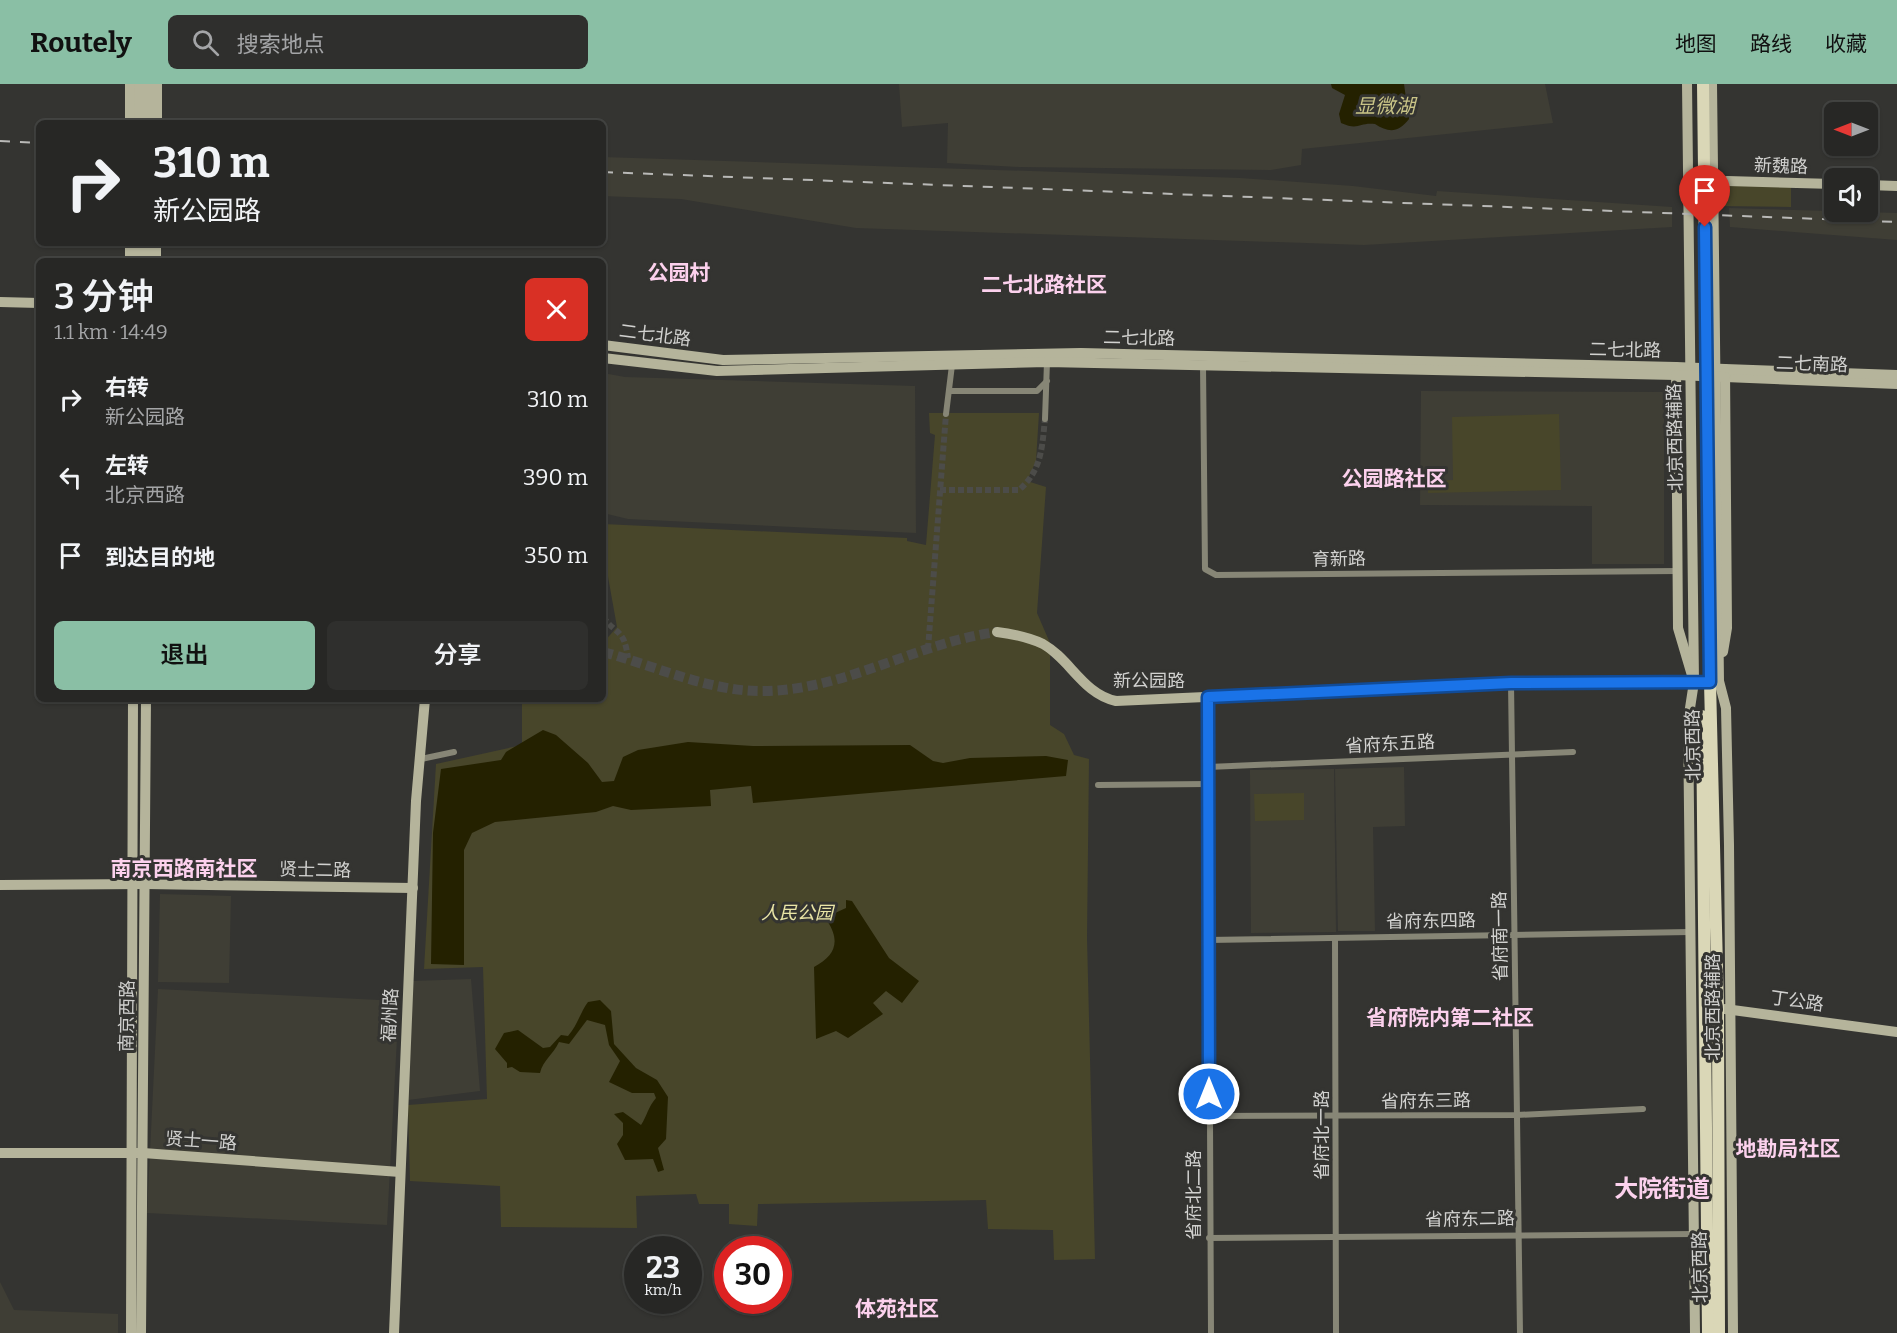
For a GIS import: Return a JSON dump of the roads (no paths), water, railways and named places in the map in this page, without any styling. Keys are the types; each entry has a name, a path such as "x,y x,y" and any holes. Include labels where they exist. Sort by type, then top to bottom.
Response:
{"main road":[{"path":"130,84 130,120"},
{"path":"139,120 140,84"},
{"path":"149,84 149,120"},
{"path":"156,120 157,84"},
{"name":"北京西路辅路","path":"1687,84 1706,682"},
{"name":"北京西路","path":"1695,84 1706,682 1718,1009 1706,1234 1708,1333"},
{"name":"北京西路","path":"1703,84 1706,682"},
{"name":"北京西路辅路","path":"1706,682 1712,84"},
{"name":"新魏路","path":"1727,181 1824,184"},
{"path":"1878,185 1897,186"},
{"path":"0,302 36,303"},
{"name":"二七北路","path":"606,345 723,360 1081,353 1676,371"},
{"name":"二七北路","path":"606,358 717,371 1047,362 1676,371"},
{"path":"1676,371 1725,373"},
{"name":"北京西路辅路","path":"1676,371 1678,628 1706,682"},
{"name":"北京西路辅路","path":"1695,1333 1706,1234 1691,1009 1688,721 1727,628 1725,373"},
{"name":"二七南路","path":"1725,373 1897,375"},
{"name":"二七南路","path":"1725,373 1897,384"},
{"name":"新公园路","path":"998,632 1017,634 1044,645 1092,690 1106,699 1116,701 1511,683 1706,682"},
{"name":"南京西路","path":"133,702 133,884 141,1333"},
{"name":"南京西路","path":"131,1333 145,884 146,702"},
{"name":"福州路","path":"394,1333 412,888 425,702"},
{"name":"贤士二路","path":"0,885 145,884 412,888"},
{"name":"丁公路","path":"1691,1009 1718,1009 1897,1032"},
{"name":"北京西路辅路","path":"1718,1009 1732,1234 1732,1333"},
{"name":"贤士一路","path":"0,1152 137,1153 400,1173"},
{"name":"北京西路","path":"1706,1234 1719,1333"}],"street":[{"path":"1046,419 1047,362"},
{"path":"946,414 952,365"},
{"name":"育新路","path":"1203,365 1205,568 1216,575 1677,571"},
{"path":"949,391 1037,391 1047,381"},
{"name":"省府南一路","path":"1511,683 1520,1333"},
{"name":"省府北二路","path":"1208,697 1210,1333"},
{"path":"421,759 454,752"},
{"name":"省府东五路","path":"1208,767 1573,752"},
{"path":"1098,785 1208,784"},
{"name":"省府东四路","path":"1208,940 1690,932"},
{"name":"省府北一路","path":"1335,938 1336,1333"},
{"name":"省府东三路","path":"1209,1116 1336,1118 1517,1115 1643,1109"},
{"name":"省府东二路","path":"1209,1238 1732,1234"}],"water":[{"name":"显微湖","path":"1331,84 1404,84 1409,119 1401,127 1393,130 1375,124 1352,126 1341,123 1339,114 1345,95 1332,88"},
{"path":"543,730 556,735 588,763 602,782 614,781 623,757 638,750 688,742 753,746 910,745 933,761 943,763 970,758 1046,756 1068,760 1066,776 753,803 751,786 710,790 711,806 631,810 613,806 596,812 495,822 472,833 464,850 464,965 431,964 433,833 441,769 501,760 506,752"},
{"path":"846,900 852,901 889,958 919,981 902,1003 886,991 873,1003 883,1014 848,1038 836,1031 816,1039 814,967 831,953 835,943 828,922 835,913 846,908"},
{"path":"600,1000 611,1011 614,1044 636,1068 657,1080 668,1097 666,1139 658,1148 664,1170 658,1172 653,1159 625,1160 617,1144 623,1135 623,1123 614,1114 623,1112 641,1125 656,1098 654,1093 632,1093 609,1082 620,1061 609,1045 605,1025 587,1020 569,1044 559,1042 540,1073 520,1072 512,1067 507,1068 507,1063 495,1049 504,1033 518,1030 543,1048 550,1047 561,1035 568,1036 588,1002"}],"tunnel":[{"path":"928,649 946,414"},
{"path":"940,490 1019,490 1027,482 1040,458 1045,419"},
{"path":"606,621 622,637 628,658"},
{"path":"606,653 684,678 726,688 767,691 826,682 939,645 997,632"}],"railway":[{"path":"0,141 36,143"},
{"path":"606,172 1897,222"}],"district":[{"name":"公园村","path":"679,273"},
{"name":"二七北路社区","path":"1044,285"},
{"name":"公园路社区","path":"1394,479"},
{"name":"南京西路南社区","path":"184,869"},
{"name":"省府院内第二社区","path":"1450,1018"},
{"name":"地勘局社区","path":"1788,1149"},
{"name":"大院街道","path":"1662,1189"},
{"name":"体苑社区","path":"897,1309"}],"park label":[{"name":"人民公园","path":"797,913"}]}
